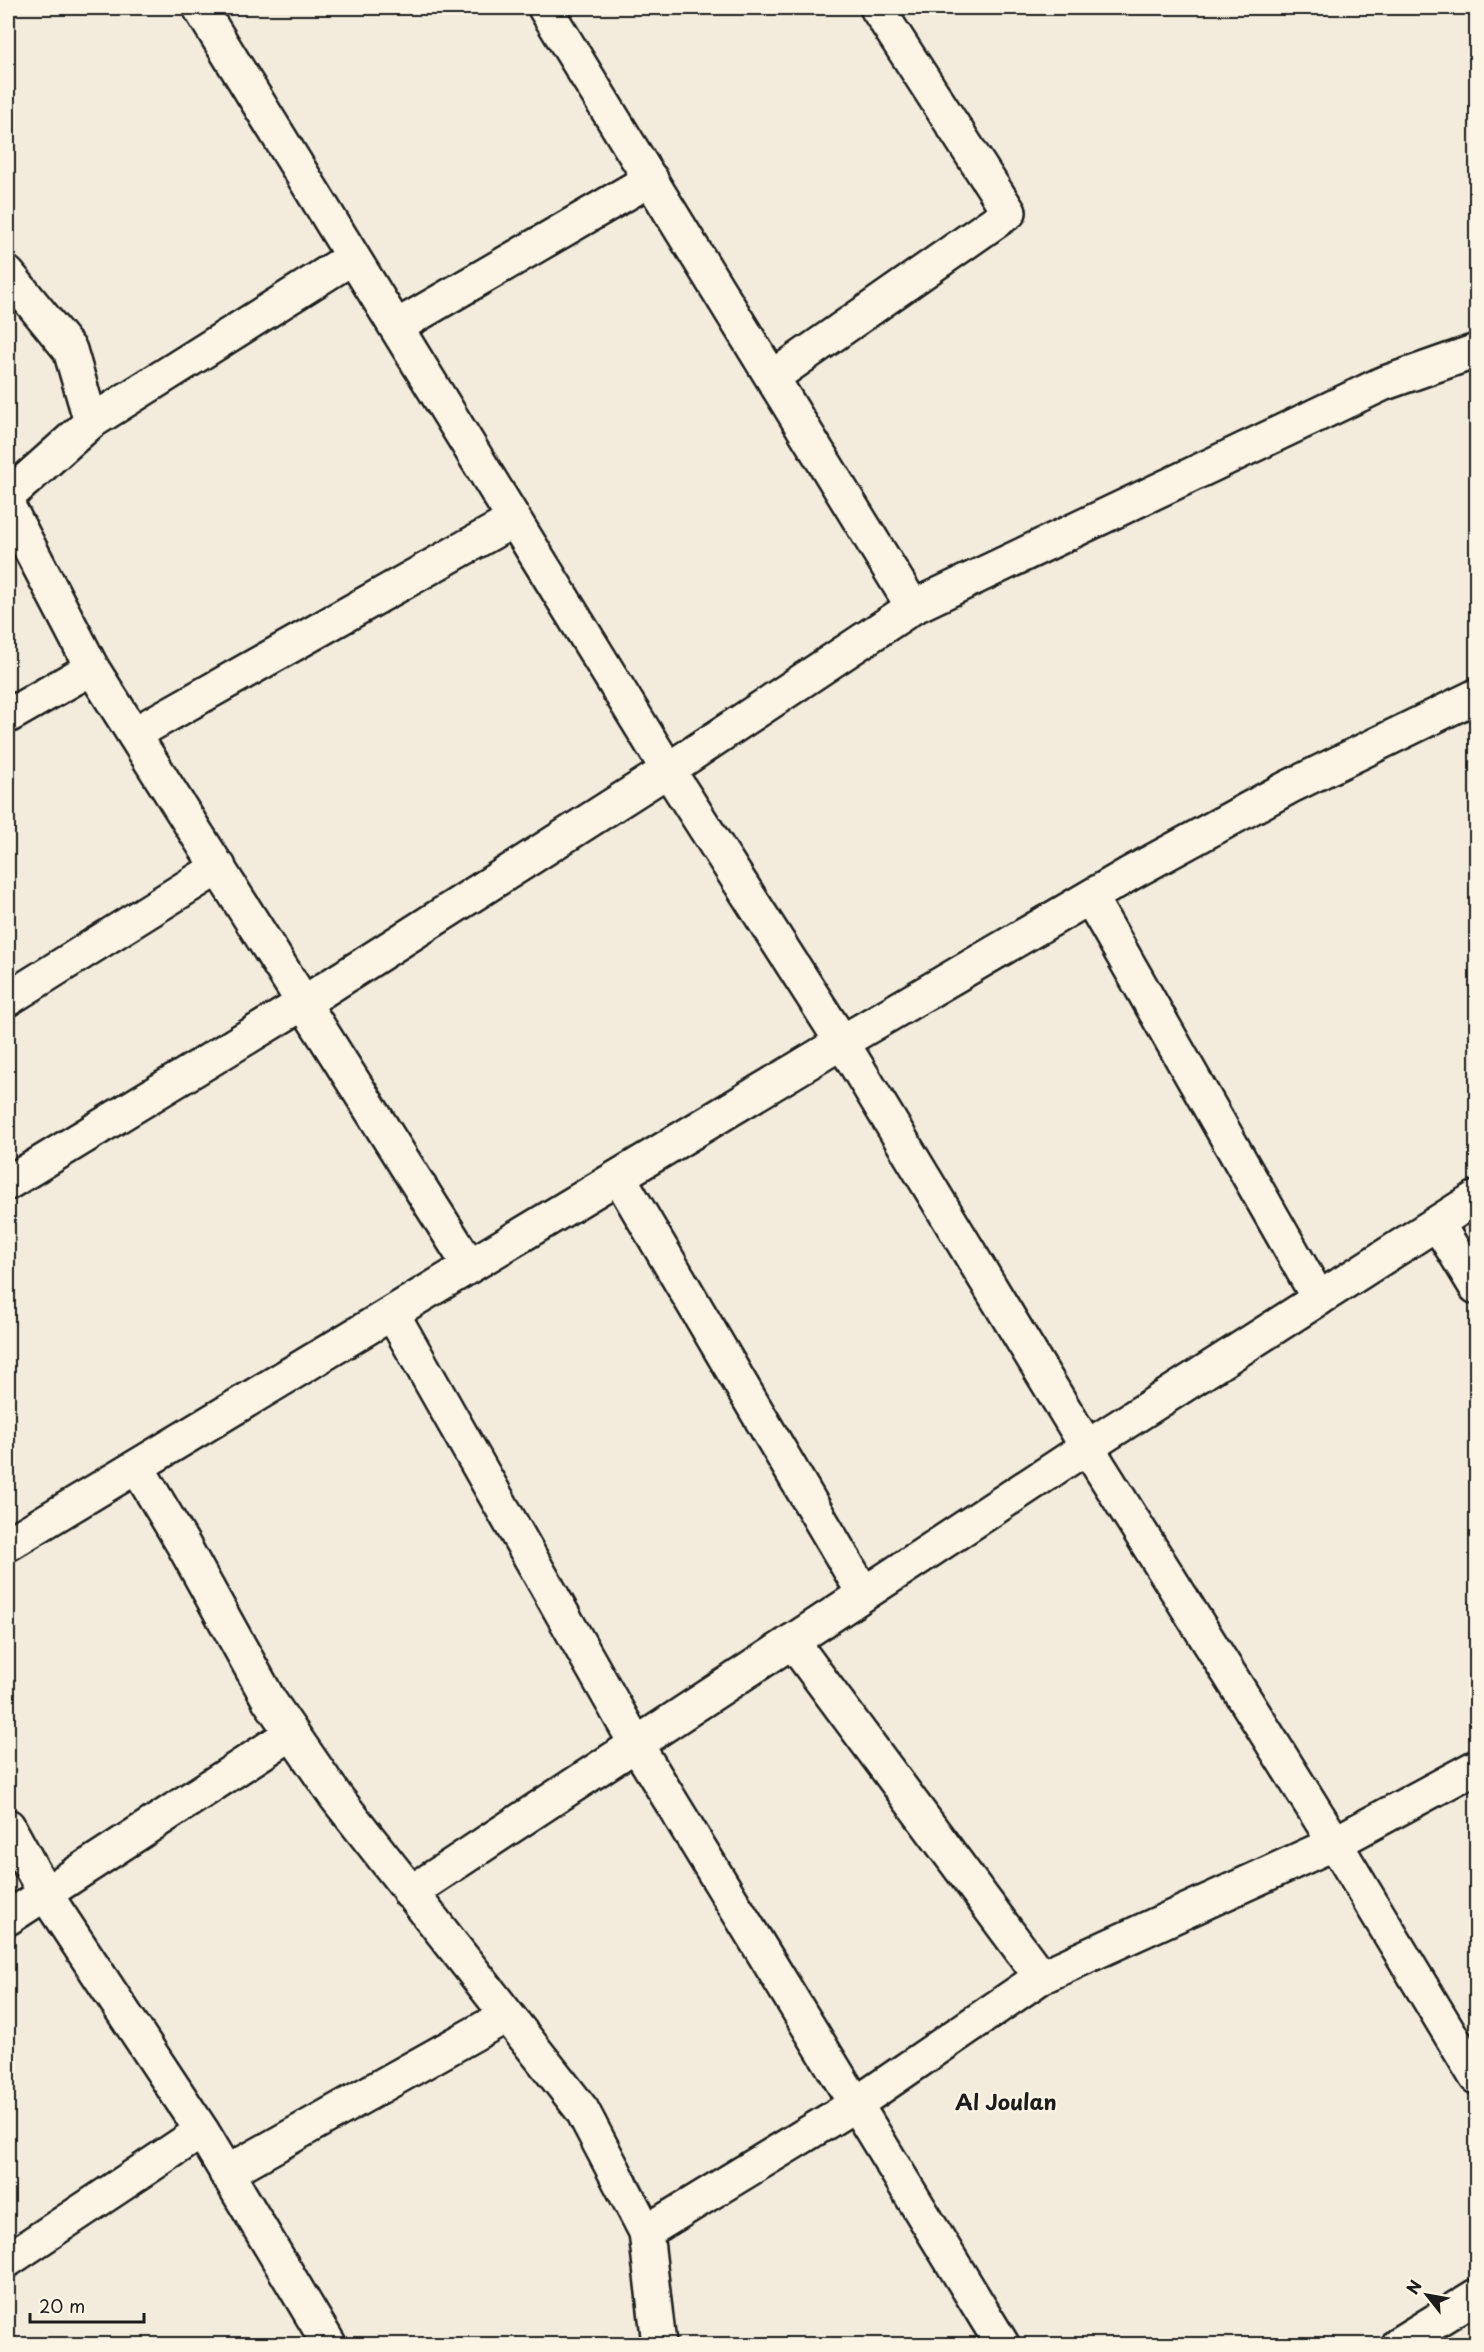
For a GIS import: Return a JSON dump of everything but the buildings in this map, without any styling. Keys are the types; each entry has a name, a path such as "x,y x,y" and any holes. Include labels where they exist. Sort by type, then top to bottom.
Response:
{"street":[{"path":"200,8 668,770 842,1042 1087,1447 1335,1844 1476,2077"},
{"path":"545,8 913,607"},
{"path":"773,377 1008,212 877,8"},
{"path":"396,327 651,179"},
{"path":"8,496 91,422 353,257"},
{"path":"8,274 70,350 91,422"},
{"path":"8,1183 305,1002 668,770 913,607 1382,384 1476,351"},
{"path":"8,506 92,668 469,1265"},
{"path":"134,734 514,520"},
{"path":"8,716 92,668"},
{"path":"8,1544 469,1265 1090,897 1289,787 1476,696"},
{"path":"8,999 219,867"},
{"path":"1090,897 1319,1299"},
{"path":"619,1177 864,1594"},
{"path":"410,1893 1087,1447 1476,1198"},
{"path":"1437,1223 1476,1287"},
{"path":"392,1313 636,1744 1002,2344"},
{"path":"137,1467 269,1700 336,1797 582,2110 646,2232 658,2344"},
{"path":"792,1641 1041,1977"},
{"path":"8,1918 292,1733"},
{"path":"646,2232 856,2104 1041,1977 1335,1844 1476,1767"},
{"path":"8,1826 46,1895 202,2131 329,2344"},
{"path":"226,2173 506,2016"},
{"path":"8,2260 202,2131"},
{"path":"1398,2344 1476,2296"}],"district":[{"name":"Al Joulan","path":"1006,2103"}]}
